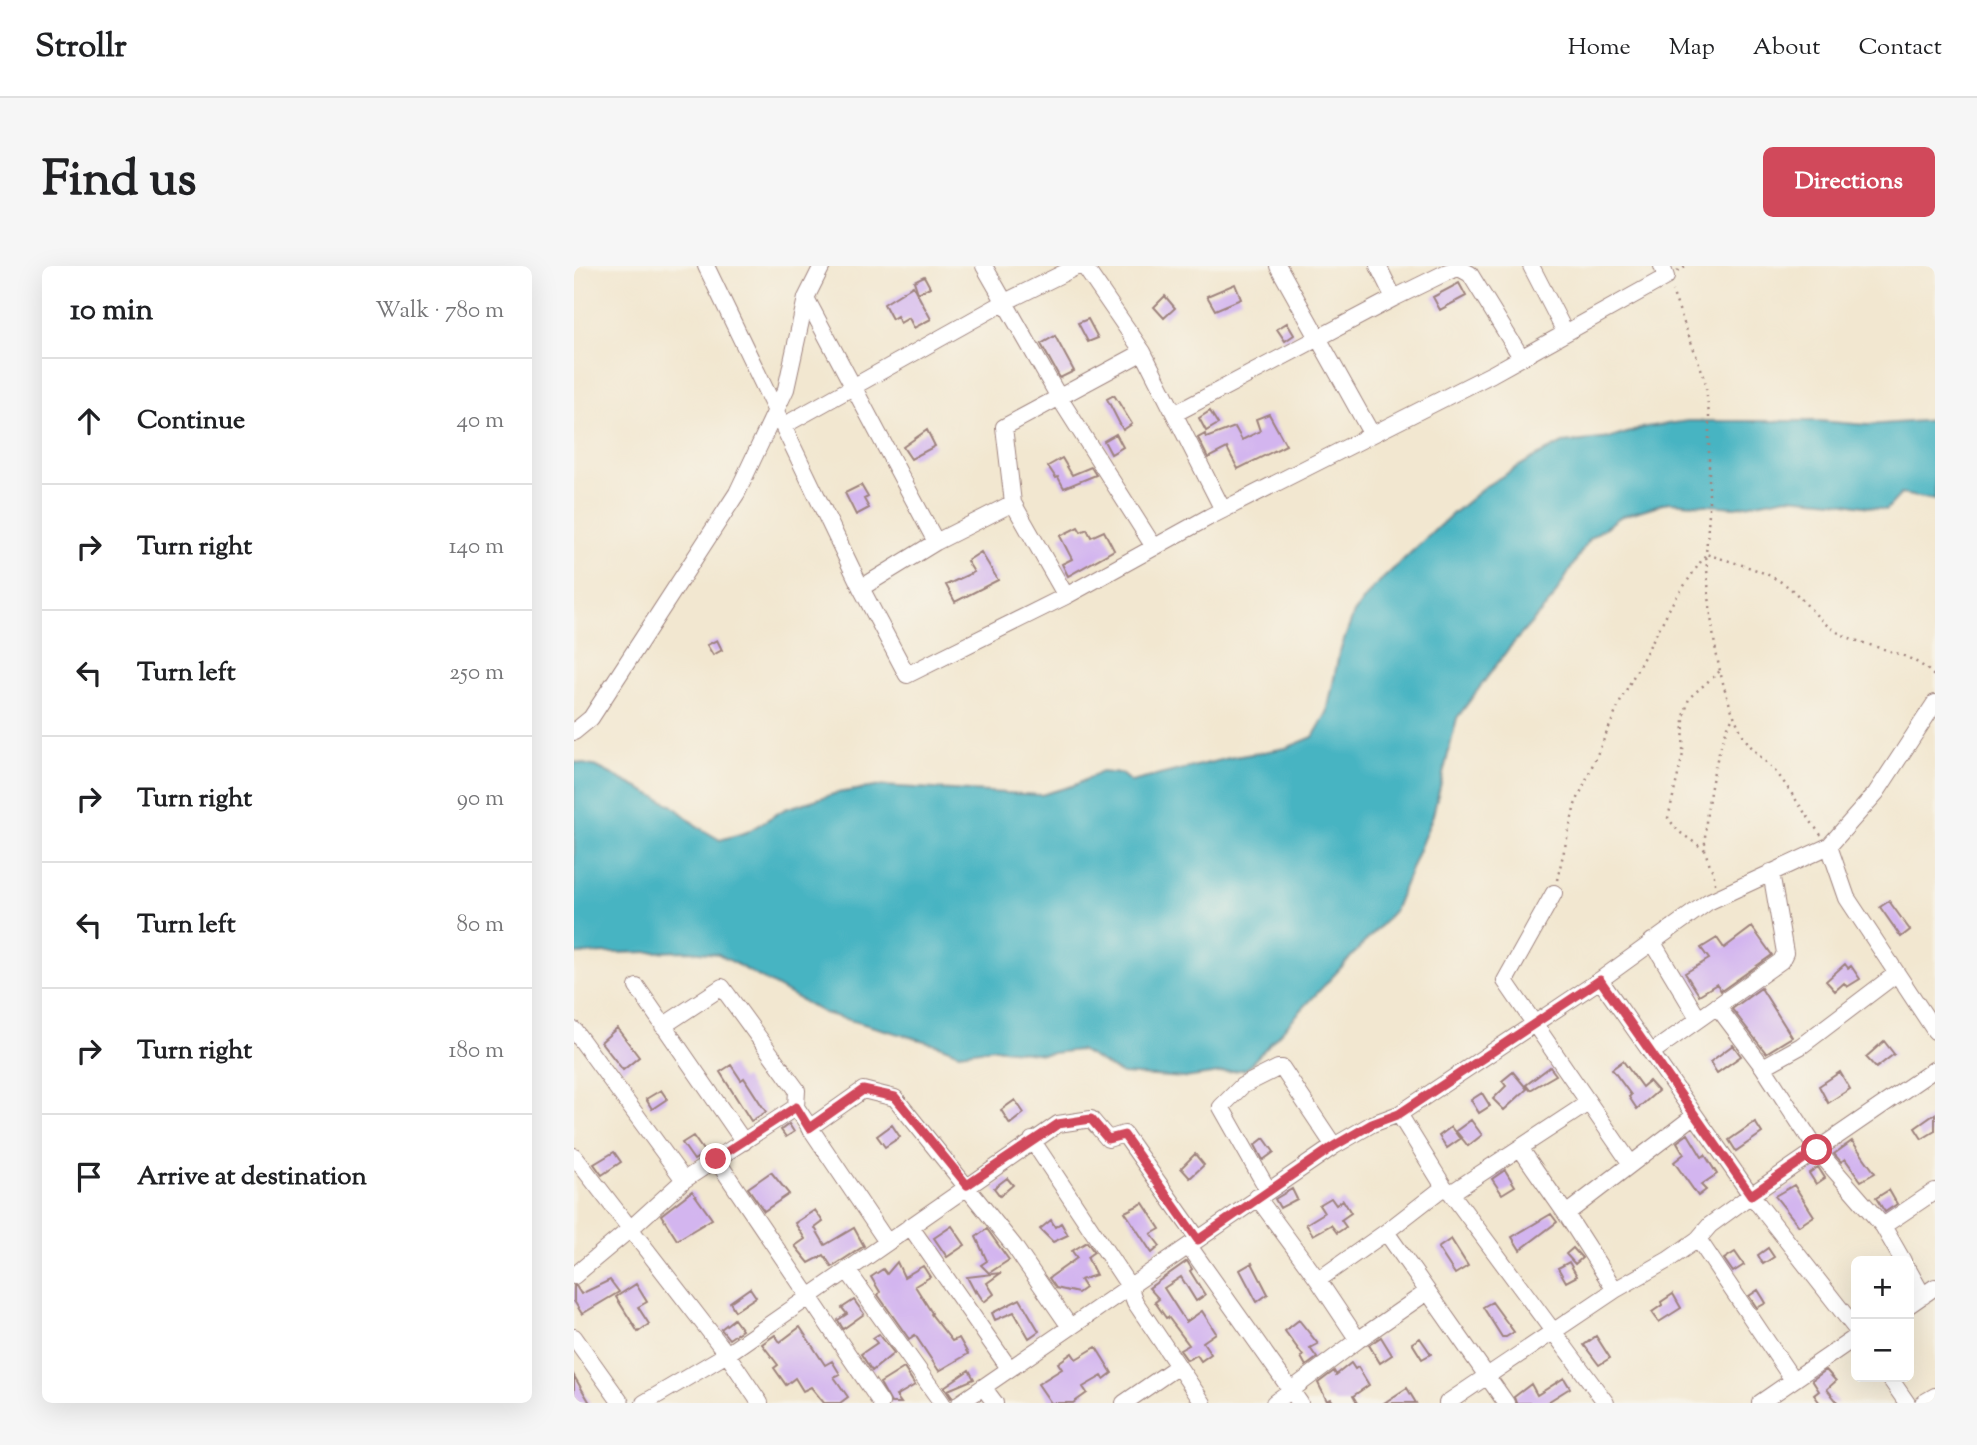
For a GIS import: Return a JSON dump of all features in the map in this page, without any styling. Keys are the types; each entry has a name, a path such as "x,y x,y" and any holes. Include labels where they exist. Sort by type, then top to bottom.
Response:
{"street":[{"path":"706,266 861,588 907,675 1066,596 1223,510 1521,358 1664,271"},
{"path":"574,732 591,718 723,516 780,419 806,298 822,266"},
{"path":"984,266 1060,398 1154,547"},
{"path":"780,419 853,386 1005,302 1078,266"},
{"path":"1084,266 1143,352 1223,510"},
{"path":"1278,266 1371,433"},
{"path":"1378,266 1394,298"},
{"path":"1531,266 1565,332"},
{"path":"1176,413 1394,298 1459,268 1470,274 1521,358"},
{"path":"806,298 936,542"},
{"path":"1066,596 1013,503 1004,427 1143,352"},
{"path":"861,588 936,542 1013,503"},
{"path":"960,1403 1334,1146 1372,1124 1399,1114 1600,980 1708,901 1829,846 1876,793 1935,703"},
{"path":"1829,846 1847,898 1935,1031"},
{"path":"1651,1053 1782,961 1785,953 1771,872"},
{"path":"1554,893 1505,981 1631,1164"},
{"path":"1652,941 1698,1018"},
{"path":"1763,1067 1801,1046 1896,974"},
{"path":"1600,980 1751,1195 1851,1323"},
{"path":"636,987 744,1142"},
{"path":"663,1026 722,987 797,1090 796,1107 887,1242"},
{"path":"1717,1006 1763,1067 1817,1150 1883,1226 1900,1256"},
{"path":"574,1030 684,1180"},
{"path":"1334,1146 1282,1068 1242,1086 1221,1107 1263,1194 1358,1339"},
{"path":"1447,1403 1615,1290 1668,1260 1751,1195 1935,1069"},
{"path":"809,1128 863,1090 895,1097 1014,1246 1070,1327"},
{"path":"1318,1280 1448,1190 1520,1148 1588,1103"},
{"path":"574,1276 684,1180 796,1107"},
{"path":"1399,1114 1448,1190 1606,1403"},
{"path":"1566,1214 1694,1116"},
{"path":"644,1403 727,1354 1032,1140 1058,1124 1091,1119 1108,1139 1124,1135 1295,1397"},
{"path":"1032,1140 1129,1286 1135,1303 1203,1403"},
{"path":"1520,1148 1615,1290"},
{"path":"574,1156 727,1354 760,1403"},
{"path":"716,1159 881,1403"},
{"path":"1883,1226 1935,1191"},
{"path":"910,1226 1009,1367"},
{"path":"1386,1232 1506,1403"},
{"path":"1698,1239 1793,1380"},
{"path":"847,1270 942,1403"},
{"path":"1914,1276 1929,1292 1914,1302"},
{"path":"1274,1403 1295,1397 1358,1339 1427,1292"},
{"path":"574,1338 621,1403"},
{"path":"1760,1403 1851,1340"},
{"path":"1124,1403 1178,1366"},
{"path":"1892,1382 1907,1403"},
{"path":"983,1387 995,1403"},
{"path":"1923,1403 1935,1396"}],"path":[{"path":"1664,271 1705,380 1709,415 1709,513 1706,554 1720,671 1743,735 1757,754 1782,779 1806,817 1829,846"},
{"path":"1706,554 1772,576 1841,635 1909,658 1935,677"},
{"path":"1554,893 1575,804 1622,698 1673,602 1706,554"},
{"path":"1705,850 1678,831 1668,818 1683,754 1684,717 1689,698 1720,671"},
{"path":"1708,901 1715,886 1715,875 1705,850 1709,807 1718,752 1734,715"}],"water":[{"path":"1935,420 1935,500 1901,494 1886,510 1788,497 1735,507 1668,502 1620,517 1589,539 1552,600 1509,648 1457,718 1433,815 1394,911 1246,1069 1185,1078 1122,1074 1080,1050 1043,1054 994,1048 959,1053 824,1013 718,954 689,951 574,954 574,762 597,767 672,805 698,827 720,840 747,832 785,809 837,793 881,786 1041,795 1075,785 1101,772 1121,774 1131,782 1229,758 1286,748 1313,737 1327,713 1339,654 1354,613 1373,588 1486,486 1533,458 1563,443 1611,438 1646,427 1688,421 1818,421 1868,425"}],"building":[{"path":"924,276 930,287 918,293 914,281"},
{"path":"1459,283 1466,296 1440,310 1433,297"},
{"path":"1235,284 1241,299 1215,310 1207,296"},
{"path":"913,286 931,319 914,328 909,318 900,323 897,316 892,319 884,304"},
{"path":"1165,296 1175,308 1164,318 1154,307"},
{"path":"1088,319 1098,338 1088,342 1078,323"},
{"path":"1287,323 1294,335 1285,341 1277,329"},
{"path":"1055,336 1074,371 1060,378 1041,344"},
{"path":"1114,395 1132,424 1123,430 1107,399"},
{"path":"1210,411 1218,424 1206,431 1199,418"},
{"path":"1269,414 1286,445 1238,469 1227,448 1208,458 1198,438 1205,434 1206,438 1235,427 1242,440 1260,431 1256,419"},
{"path":"927,430 935,446 911,459 903,447"},
{"path":"1116,434 1123,447 1111,454 1104,441"},
{"path":"1062,458 1072,475 1091,467 1096,475 1064,488 1048,466"},
{"path":"861,485 868,497 864,499 869,508 856,515 845,493"},
{"path":"1078,527 1081,532 1087,529 1091,537 1104,531 1114,550 1068,576 1062,564 1072,559 1060,536"},
{"path":"981,552 998,580 955,602 946,585 974,572 967,561"},
{"path":"717,640 722,650 713,655 707,645"},
{"path":"1889,901 1910,930 1901,937 1880,907"},
{"path":"1752,927 1772,955 1721,991 1717,984 1699,995 1685,973 1709,959 1701,948 1717,938 1724,948"},
{"path":"1845,964 1848,968 1851,966 1860,979 1847,987 1844,983 1835,991 1826,981"},
{"path":"1761,988 1792,1037 1766,1053 1732,1009"},
{"path":"617,1028 639,1057 623,1070 601,1042"},
{"path":"1884,1041 1894,1054 1876,1068 1866,1057"},
{"path":"1733,1045 1741,1056 1717,1073 1710,1062"},
{"path":"1623,1061 1642,1087 1649,1081 1658,1091 1637,1109 1629,1097 1631,1095 1612,1069"},
{"path":"731,1065 741,1080 744,1078 766,1112 751,1121 720,1072"},
{"path":"1550,1067 1556,1075 1530,1090 1526,1085"},
{"path":"1513,1072 1527,1089 1504,1110 1493,1099 1506,1086 1502,1081"},
{"path":"1840,1072 1850,1089 1828,1103 1819,1086"},
{"path":"661,1090 667,1099 652,1109 646,1099"},
{"path":"1482,1093 1490,1106 1479,1113 1471,1100"},
{"path":"1015,1100 1024,1113 1010,1124 1001,1110"},
{"path":"1935,1114 1935,1131 1922,1139 1915,1128"},
{"path":"1471,1120 1482,1135 1468,1146 1456,1131"},
{"path":"1755,1122 1762,1133 1736,1151 1729,1140"},
{"path":"789,1124 794,1132 786,1137 781,1130"},
{"path":"892,1125 900,1137 885,1147 877,1136"},
{"path":"1451,1127 1460,1139 1447,1148 1439,1136"},
{"path":"1688,1134 1702,1157 1705,1155 1717,1174 1701,1185 1706,1190 1698,1196 1674,1162 1684,1154 1677,1142"},
{"path":"693,1136 705,1153 694,1160 682,1143"},
{"path":"1264,1138 1274,1152 1263,1160 1255,1145"},
{"path":"1852,1141 1875,1173 1861,1181 1845,1159 1841,1162 1834,1154"},
{"path":"614,1152 621,1162 602,1175 594,1164"},
{"path":"1195,1154 1204,1165 1190,1178 1181,1168"},
{"path":"1818,1167 1825,1178 1816,1184 1809,1173"},
{"path":"1505,1170 1515,1186 1502,1194 1492,1179"},
{"path":"771,1172 789,1194 764,1211 748,1188"},
{"path":"1007,1178 1013,1185 1000,1196 994,1188"},
{"path":"1794,1185 1814,1216 1799,1226 1775,1196"},
{"path":"1292,1189 1297,1199 1280,1208 1275,1199"},
{"path":"1889,1190 1897,1204 1885,1212 1876,1198"},
{"path":"692,1191 712,1219 677,1240 661,1215"},
{"path":"1331,1198 1336,1205 1343,1200 1351,1213 1341,1220 1346,1227 1337,1233 1331,1225 1313,1235 1306,1224 1324,1213 1319,1205"},
{"path":"1143,1203 1160,1229 1151,1234 1160,1246 1152,1253 1125,1212"},
{"path":"815,1210 823,1222 815,1228 825,1245 854,1228 864,1246 832,1267 824,1255 809,1263 795,1246 805,1239 795,1223"},
{"path":"1551,1214 1557,1222 1520,1250 1512,1237"},
{"path":"1051,1220 1055,1227 1061,1223 1068,1235 1053,1242 1040,1229"},
{"path":"952,1226 965,1245 947,1257 934,1238"},
{"path":"987,1229 1009,1260 989,1273 981,1265 987,1261 976,1237"},
{"path":"1451,1239 1468,1266 1455,1274 1438,1248"},
{"path":"1087,1242 1094,1252 1087,1257 1096,1275 1080,1280 1085,1288 1078,1293 1056,1288 1049,1278 1077,1258 1072,1251"},
{"path":"1573,1248 1582,1258 1575,1264 1566,1254"},
{"path":"1768,1248 1774,1257 1763,1264 1758,1255"},
{"path":"1735,1252 1744,1265 1733,1272 1724,1259"},
{"path":"1187,1261 1205,1295 1196,1301 1181,1277 1164,1288 1186,1322 1202,1311 1216,1333 1203,1342 1211,1354 1201,1361 1197,1355 1187,1360 1180,1350 1189,1345 1168,1317 1166,1318 1155,1302 1159,1299 1149,1288"},
{"path":"897,1262 904,1277 923,1266 930,1277 915,1286 931,1314 952,1341 959,1338 968,1354 939,1371 915,1335 909,1339 878,1295 880,1292 871,1277 883,1269 887,1274"},
{"path":"1569,1262 1577,1276 1566,1282 1558,1268"},
{"path":"1252,1263 1268,1294 1257,1302 1240,1270"},
{"path":"1001,1273 987,1283 994,1294 984,1302 967,1277"},
{"path":"610,1280 619,1292 582,1314 574,1301 574,1286 581,1294"},
{"path":"636,1284 647,1302 638,1307 649,1324 638,1332 616,1297"},
{"path":"750,1288 756,1297 735,1311 730,1302"},
{"path":"1758,1290 1766,1303 1757,1308 1749,1296"},
{"path":"1673,1294 1681,1308 1659,1322 1652,1312"},
{"path":"1020,1299 1039,1331 1029,1338 1014,1312 995,1320 992,1313"},
{"path":"854,1300 864,1314 843,1329 838,1320 847,1314 842,1308"},
{"path":"1492,1302 1514,1332 1506,1337 1502,1337 1483,1307"},
{"path":"734,1319 742,1330 729,1339 721,1329"},
{"path":"1299,1320 1318,1344 1310,1348 1317,1358 1306,1366 1301,1357 1303,1356 1285,1331"},
{"path":"800,1327 825,1365 832,1361 840,1374 834,1377 848,1397 840,1403 824,1403 811,1387 803,1391 795,1378 786,1385 774,1368 778,1365 762,1344 775,1335 780,1342"},
{"path":"879,1334 894,1353 872,1371 861,1354 877,1343 873,1338"},
{"path":"1596,1336 1610,1358 1599,1365 1584,1345"},
{"path":"1381,1337 1392,1355 1380,1363 1369,1345"},
{"path":"1420,1338 1431,1354 1422,1359 1412,1343"},
{"path":"1096,1347 1112,1373 1083,1387 1087,1393 1073,1403 1051,1403 1038,1384 1062,1369 1058,1363 1072,1353 1076,1359"},
{"path":"1351,1363 1355,1369 1358,1367 1369,1385 1353,1396 1357,1403 1334,1403 1331,1399 1327,1401 1318,1383 1334,1371 1336,1375"},
{"path":"904,1368 915,1385 896,1396 901,1403 891,1403 880,1383"},
{"path":"969,1370 974,1379 948,1390 951,1398 944,1387"},
{"path":"1826,1370 1836,1381 1827,1389 1838,1403 1820,1403 1814,1395 1819,1391 1812,1380"},
{"path":"574,1376 590,1403 579,1403 574,1395"},
{"path":"1564,1378 1570,1388 1546,1403 1516,1403 1514,1397 1531,1384 1537,1395"},
{"path":"1407,1388 1416,1403 1384,1403"}],"route":[{"path":"716,1159 796,1107 809,1128 863,1090 895,1097 967,1185 1058,1124 1091,1119 1108,1139 1124,1135 1198,1240 1334,1146 1372,1124 1399,1114 1600,980 1751,1195 1817,1150"}]}
